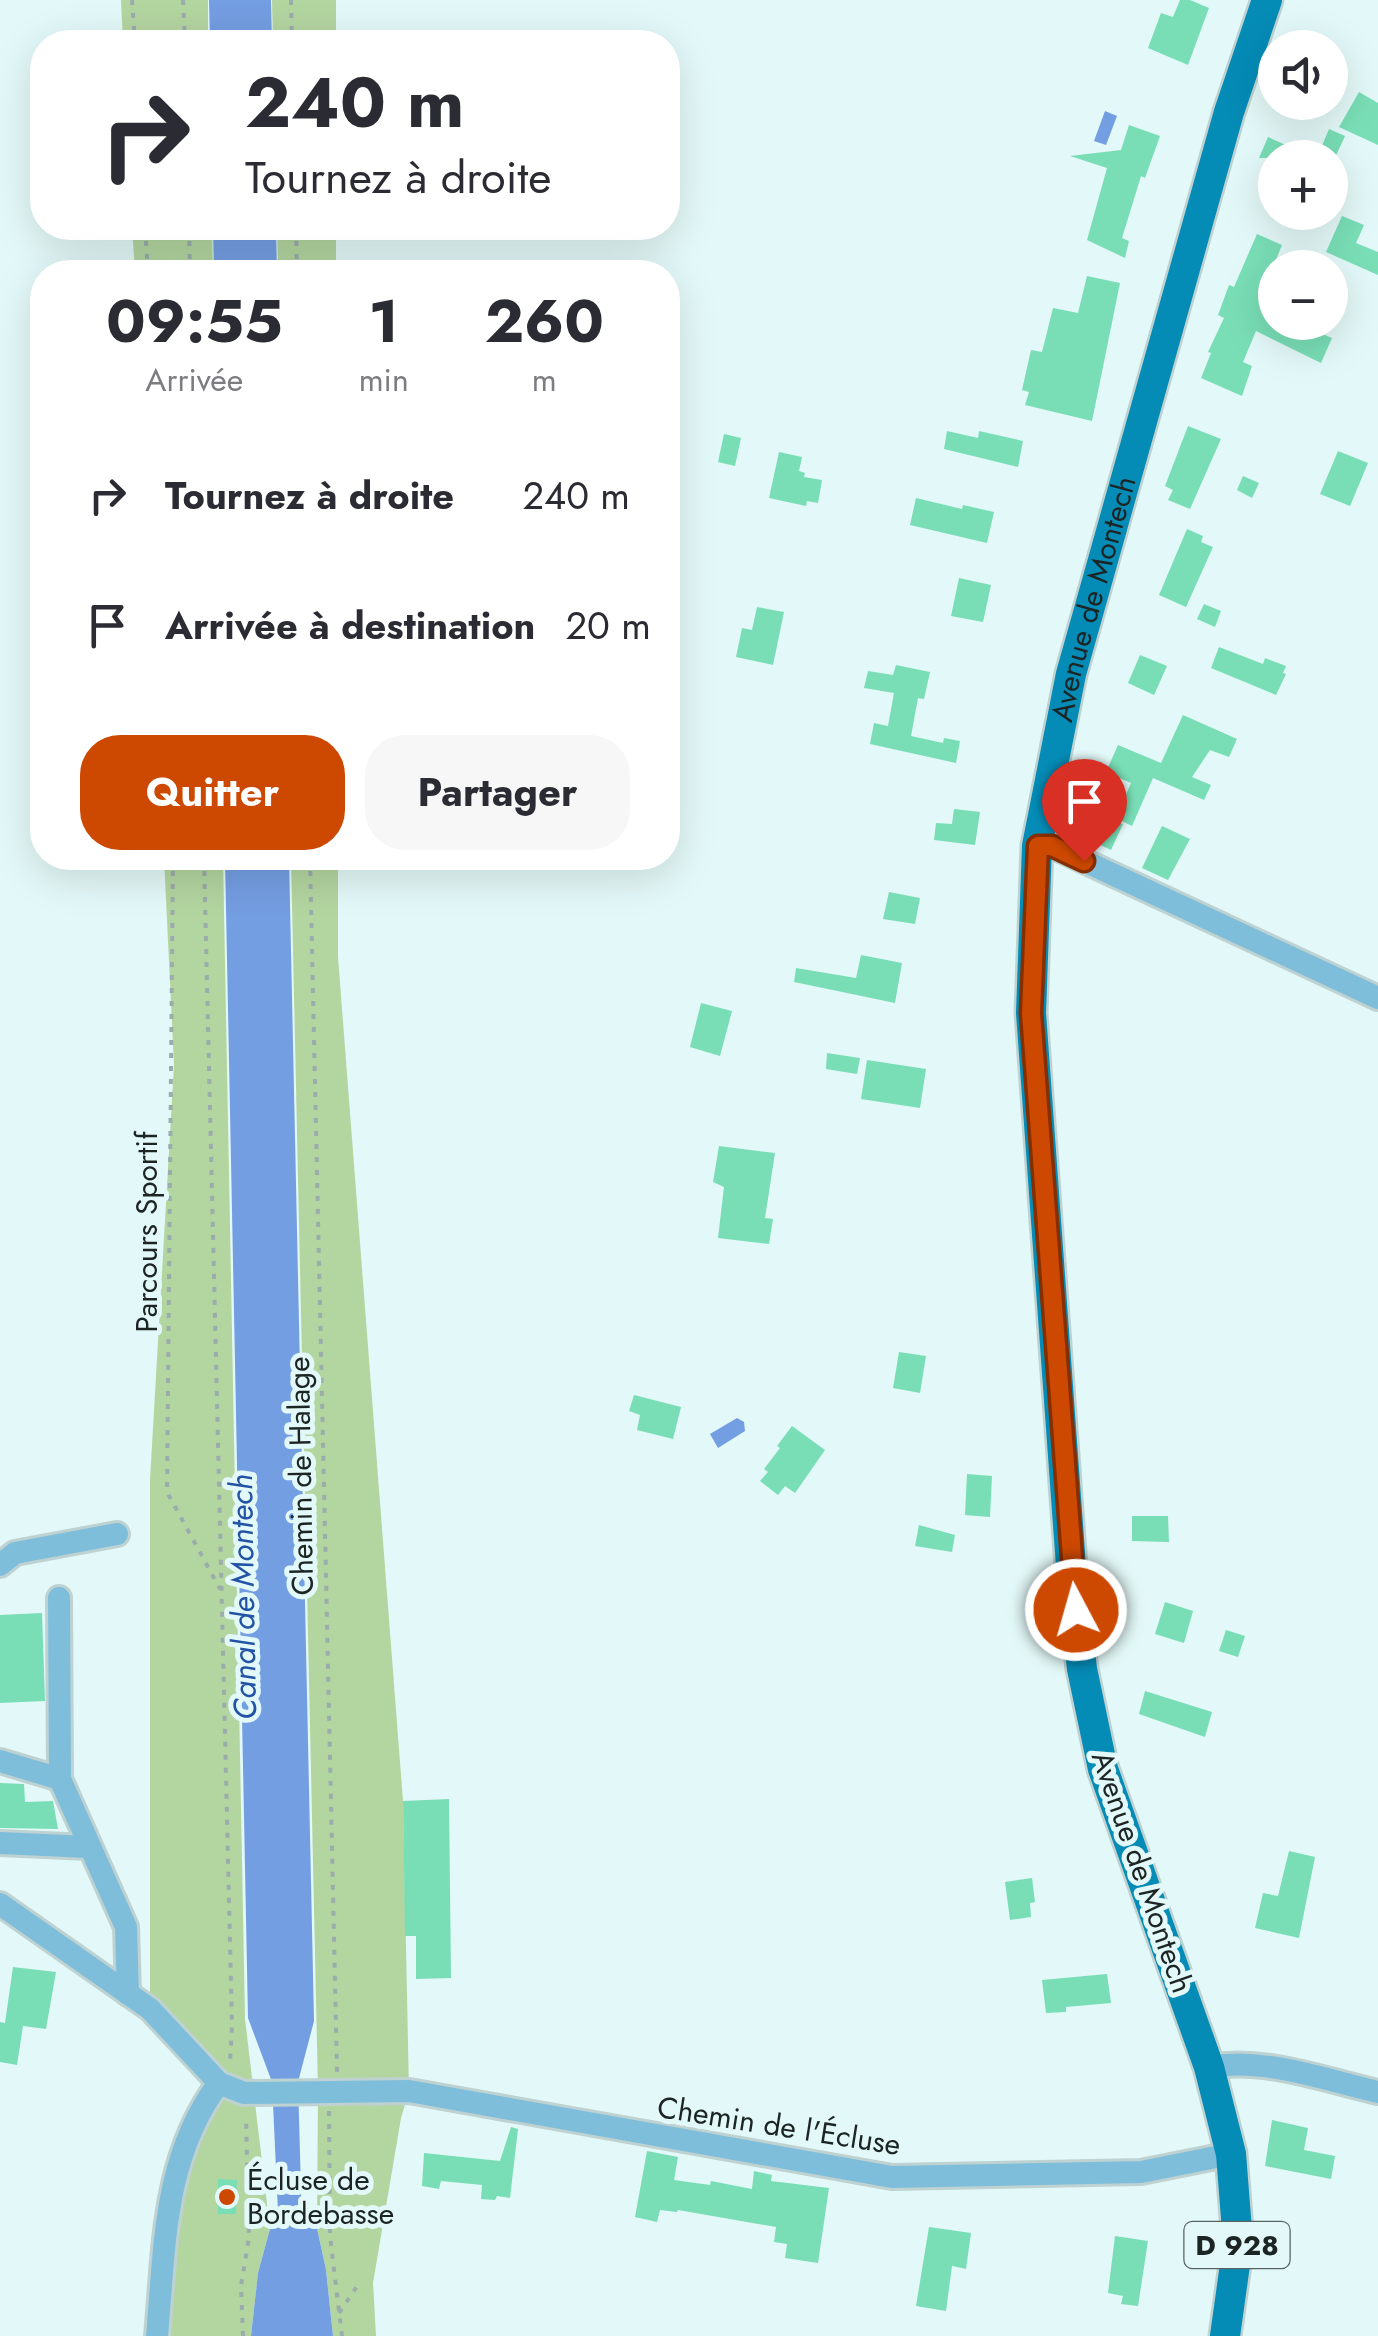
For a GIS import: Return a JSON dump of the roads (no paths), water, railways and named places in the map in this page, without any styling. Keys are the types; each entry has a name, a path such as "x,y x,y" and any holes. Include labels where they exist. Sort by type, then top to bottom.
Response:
{"main road":[{"name":"Avenue de Montech","path":"1231,2154 1209,2067 1102,1769 1082,1669 1070,1562 1031,1013 1038,846 1072,674 1230,112 1267,0"},
{"name":"D 928","path":"1225,2336 1238,2243 1231,2154"}],"street":[{"path":"1038,846 1052,846 1378,998"},
{"path":"0,1565 15,1553 117,1534"},
{"path":"58,1598 60,1779 126,1927 128,1994"},
{"path":"0,1761 60,1779"},
{"path":"0,1843 88,1847"},
{"path":"0,1904 150,2009 218,2083 200,2109 171,2186 157,2336"},
{"path":"1209,2067 1265,2067 1378,2092"},
{"name":"Chemin de l'Écluse","path":"218,2083 248,2093 410,2091 892,2178 1141,2172 1231,2154"}],"water":[{"path":"209,0 271,0 272,30 210,30"},
{"path":"1105,111 1117,116 1106,145 1094,141"},
{"path":"213,240 276,240 277,260 214,260"},
{"name":"Canal de Montech","path":"225,870 289,870 314,2021 298,2082 302,2226 317,2228 333,2336 251,2336 258,2273 270,2229 278,2227 278,2212 272,2082 248,2018"},
{"path":"737,1418 744,1422 745,1431 718,1448 710,1434"}],"place":[{"name":"Écluse de Bordebasse","path":"227,2197"}]}
